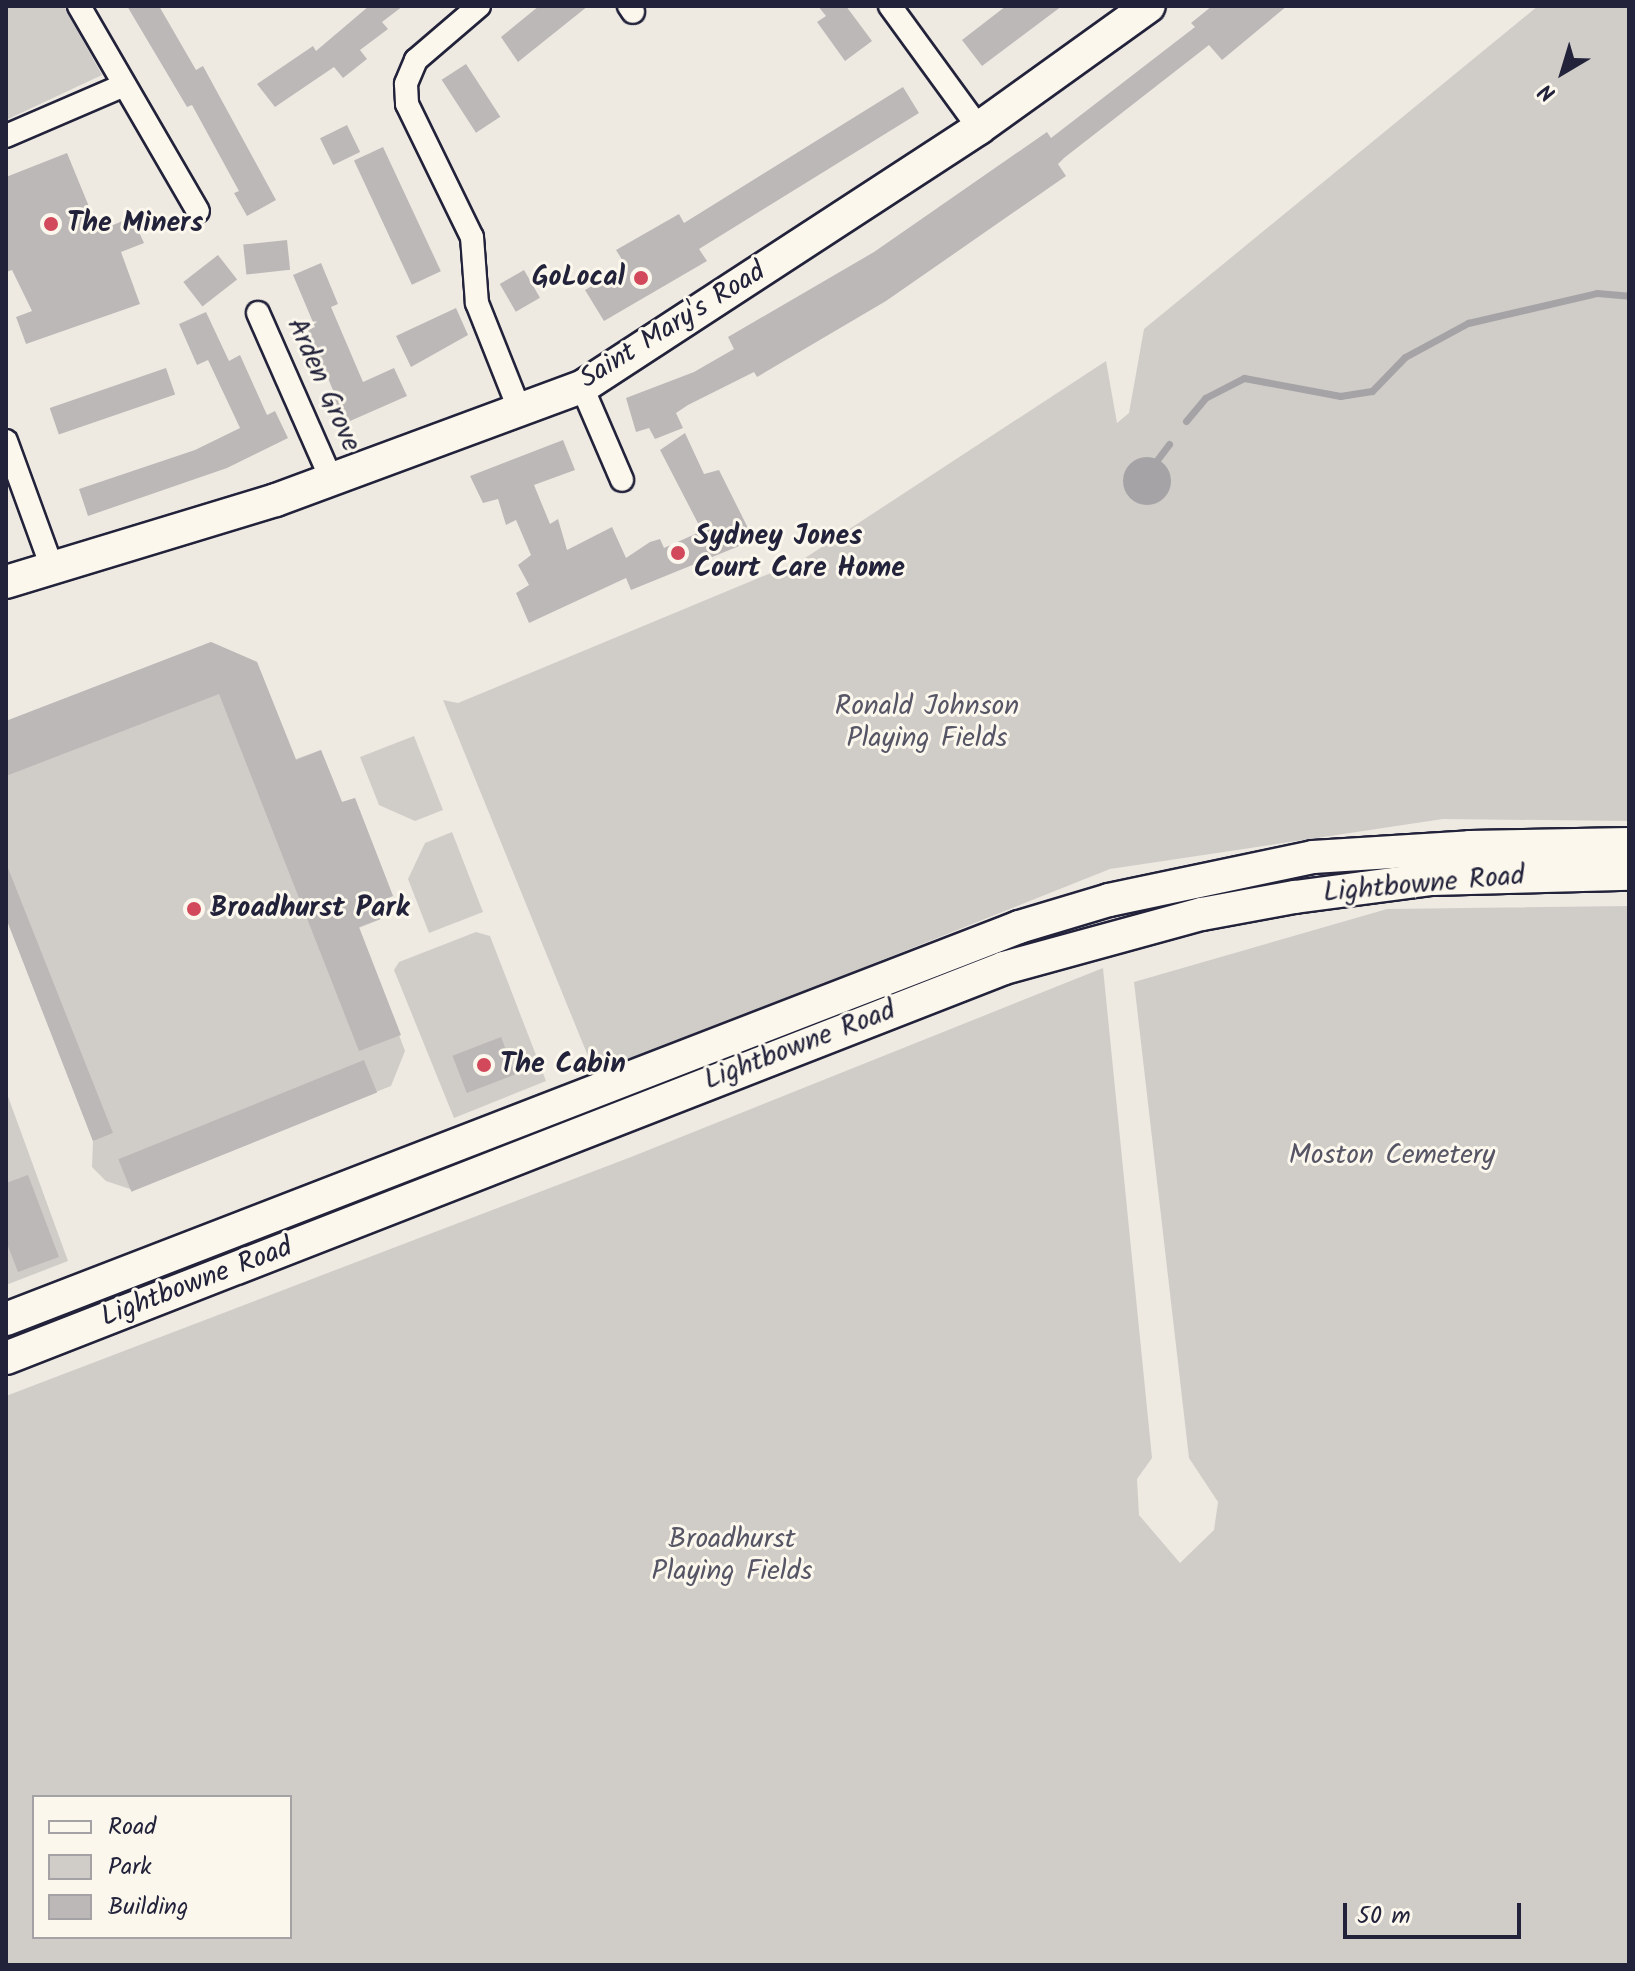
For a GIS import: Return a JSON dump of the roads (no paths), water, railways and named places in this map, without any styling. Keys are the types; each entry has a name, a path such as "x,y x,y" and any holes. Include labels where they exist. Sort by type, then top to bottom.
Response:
{"main road":[{"name":"Saint Mary's Road","path":"6,582 53,570 332,481 518,406 582,387 979,128 1149,6"},
{"name":"Lightbowne Road","path":"6,1319 1019,927 1109,900 1313,857 1470,847 1629,844"},
{"name":"Lightbowne Road","path":"6,1358 1004,968 1202,914 1295,897 1432,879 1629,874"}],"street":[{"path":"79,6 122,86 198,211"},
{"path":"479,6 416,60 406,84 407,104 472,237 477,303 518,406"},
{"path":"890,6 979,128"},
{"path":"6,136 122,86"},
{"name":"Arden Grove","path":"258,313 332,481"},
{"path":"582,387 622,480"},
{"path":"6,441 53,570"}],"waterway":[{"path":"1186,421 1205,398 1244,378 1340,396 1372,391 1405,357 1468,323 1597,293 1629,296"},
{"path":"1157,460 1169,444"}],"place":[{"name":"The Miners","path":"51,224"},
{"name":"GoLocal","path":"641,278"},
{"name":"Sydney Jones Court Care Home","path":"678,553"},
{"name":"Broadhurst Park","path":"194,909"},
{"name":"The Cabin","path":"484,1065"}],"park label":[{"name":"Ronald Johnson Playing Fields","path":"927,723"},
{"name":"Moston Cemetery","path":"1392,1156"},
{"name":"Broadhurst Playing Fields","path":"732,1556"}]}
